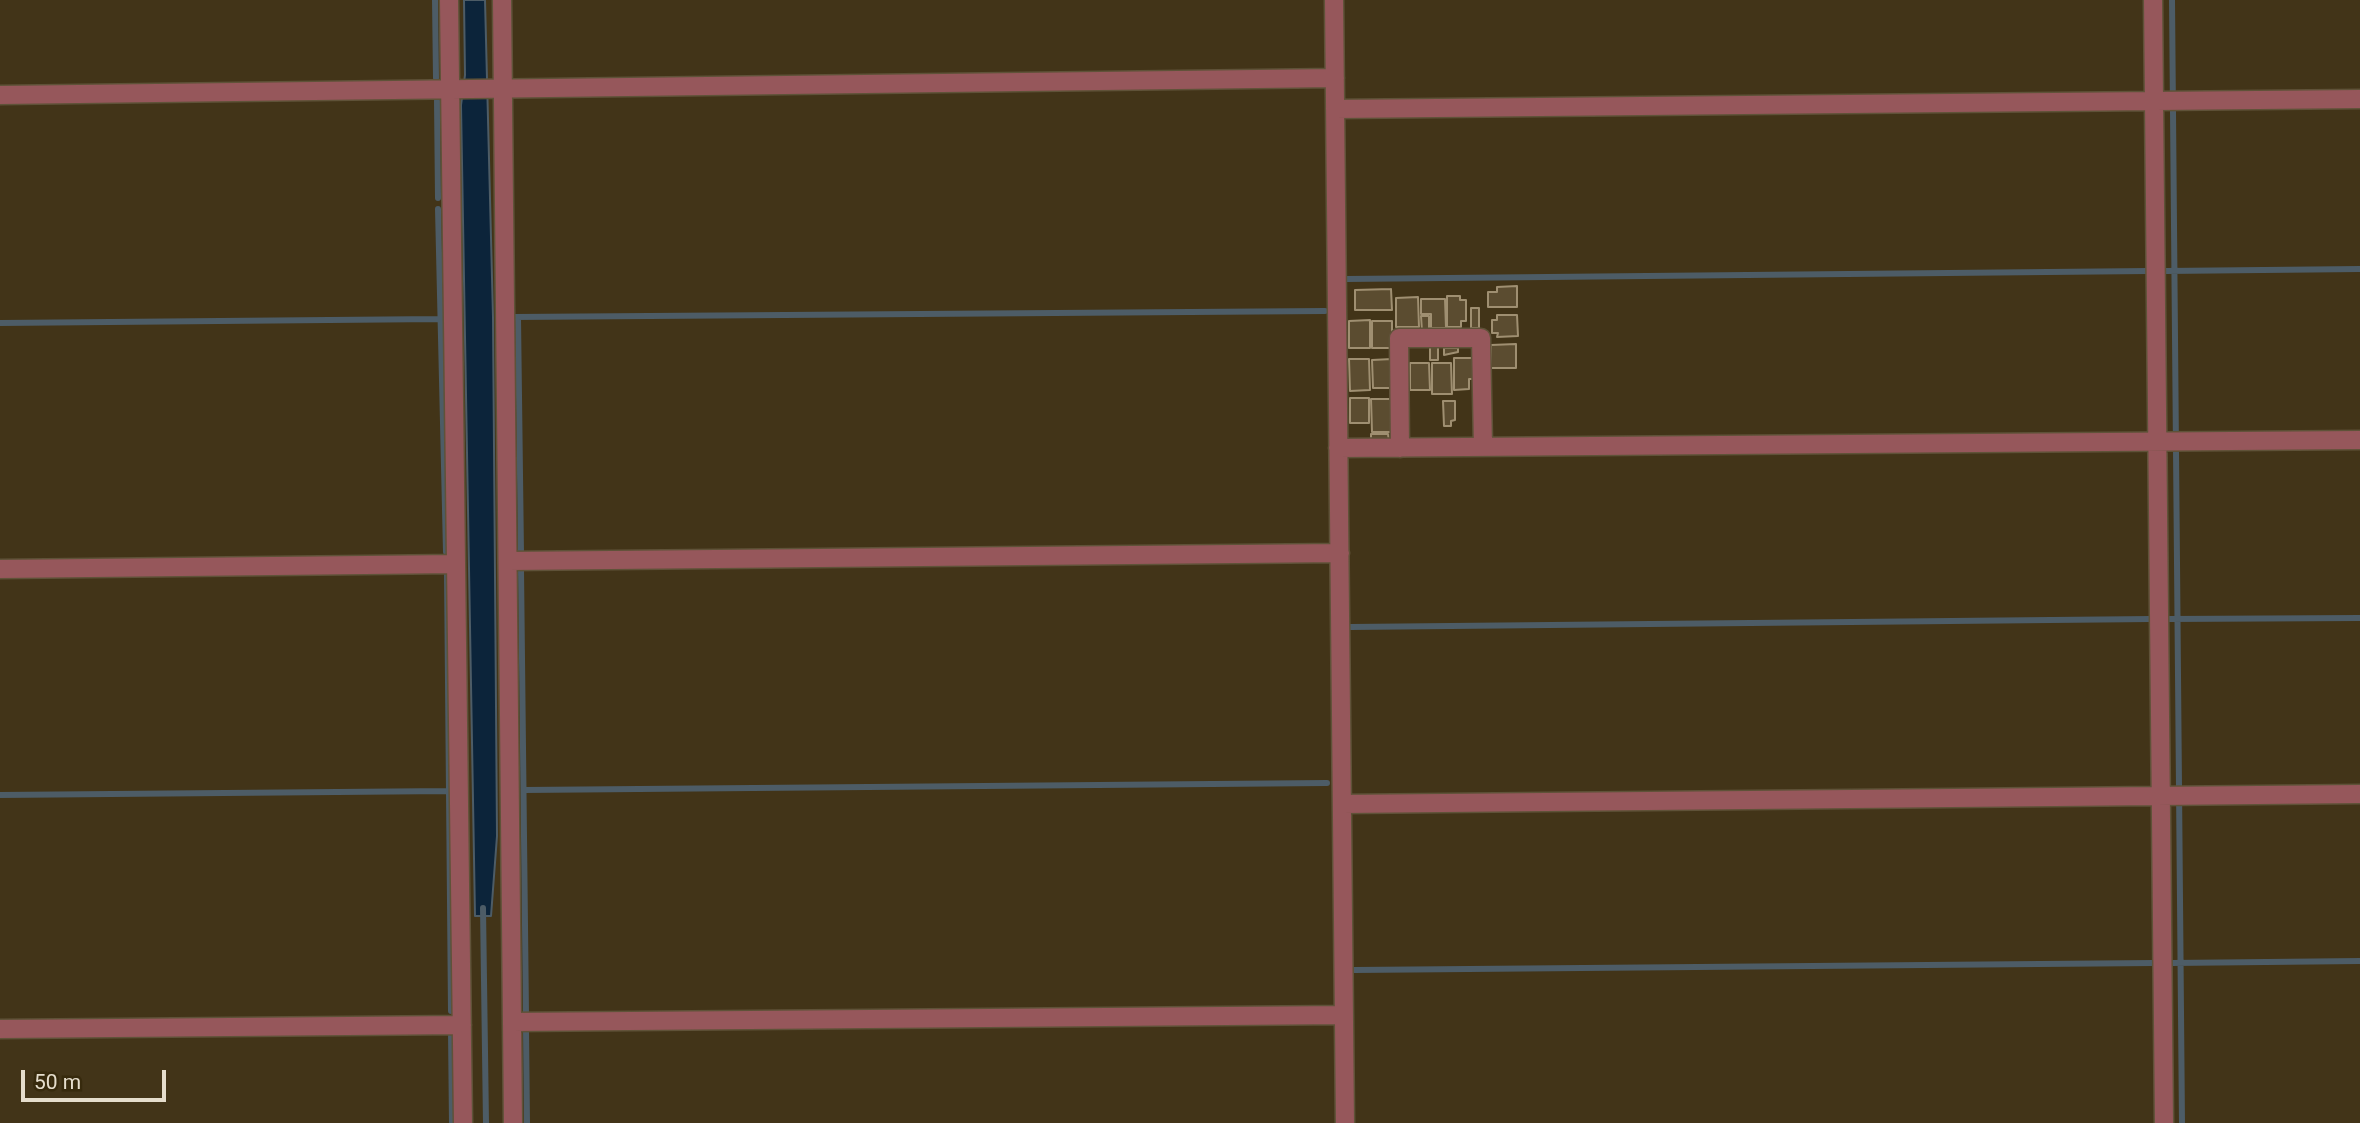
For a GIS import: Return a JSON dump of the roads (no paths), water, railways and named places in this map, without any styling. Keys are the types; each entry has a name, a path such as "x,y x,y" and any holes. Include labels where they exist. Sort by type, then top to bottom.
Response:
{"street":[{"path":"449,0 463,1123"},
{"path":"502,0 497,90 508,561 513,1123"},
{"path":"1334,0 1345,1123"},
{"path":"2153,0 2158,101 2161,443 2173,796 2164,1123"},
{"path":"0,95 452,92 1335,78"},
{"path":"1335,109 2360,99"},
{"path":"1400,447 1399,338 1481,338 1483,447"},
{"path":"1338,448 2360,440"},
{"path":"508,561 1340,552"},
{"path":"0,569 456,565"},
{"path":"1342,804 2360,794"},
{"path":"512,1022 1344,1015"},
{"path":"0,1029 462,1025"}],"water":[{"path":"464,0 485,0 493,317 497,836 491,916 475,916 461,105 465,75"}],"waterway":[{"path":"435,0 436,78"},
{"path":"2172,0 2182,1123"},
{"path":"437,101 438,198"},
{"path":"438,209 446,552"},
{"path":"2166,271 2360,269"},
{"path":"1346,279 2148,271"},
{"path":"514,317 1325,311"},
{"path":"518,317 521,553"},
{"path":"0,323 439,319"},
{"path":"521,569 526,1014"},
{"path":"447,573 451,1011"},
{"path":"2169,619 2360,618"},
{"path":"1350,627 2151,619"},
{"path":"524,790 1327,783"},
{"path":"0,795 449,791"},
{"path":"483,908 486,1123"},
{"path":"2172,963 2360,961"},
{"path":"1354,970 2154,963"},
{"path":"526,1029 527,1123"},
{"path":"451,1032 452,1123"}]}
